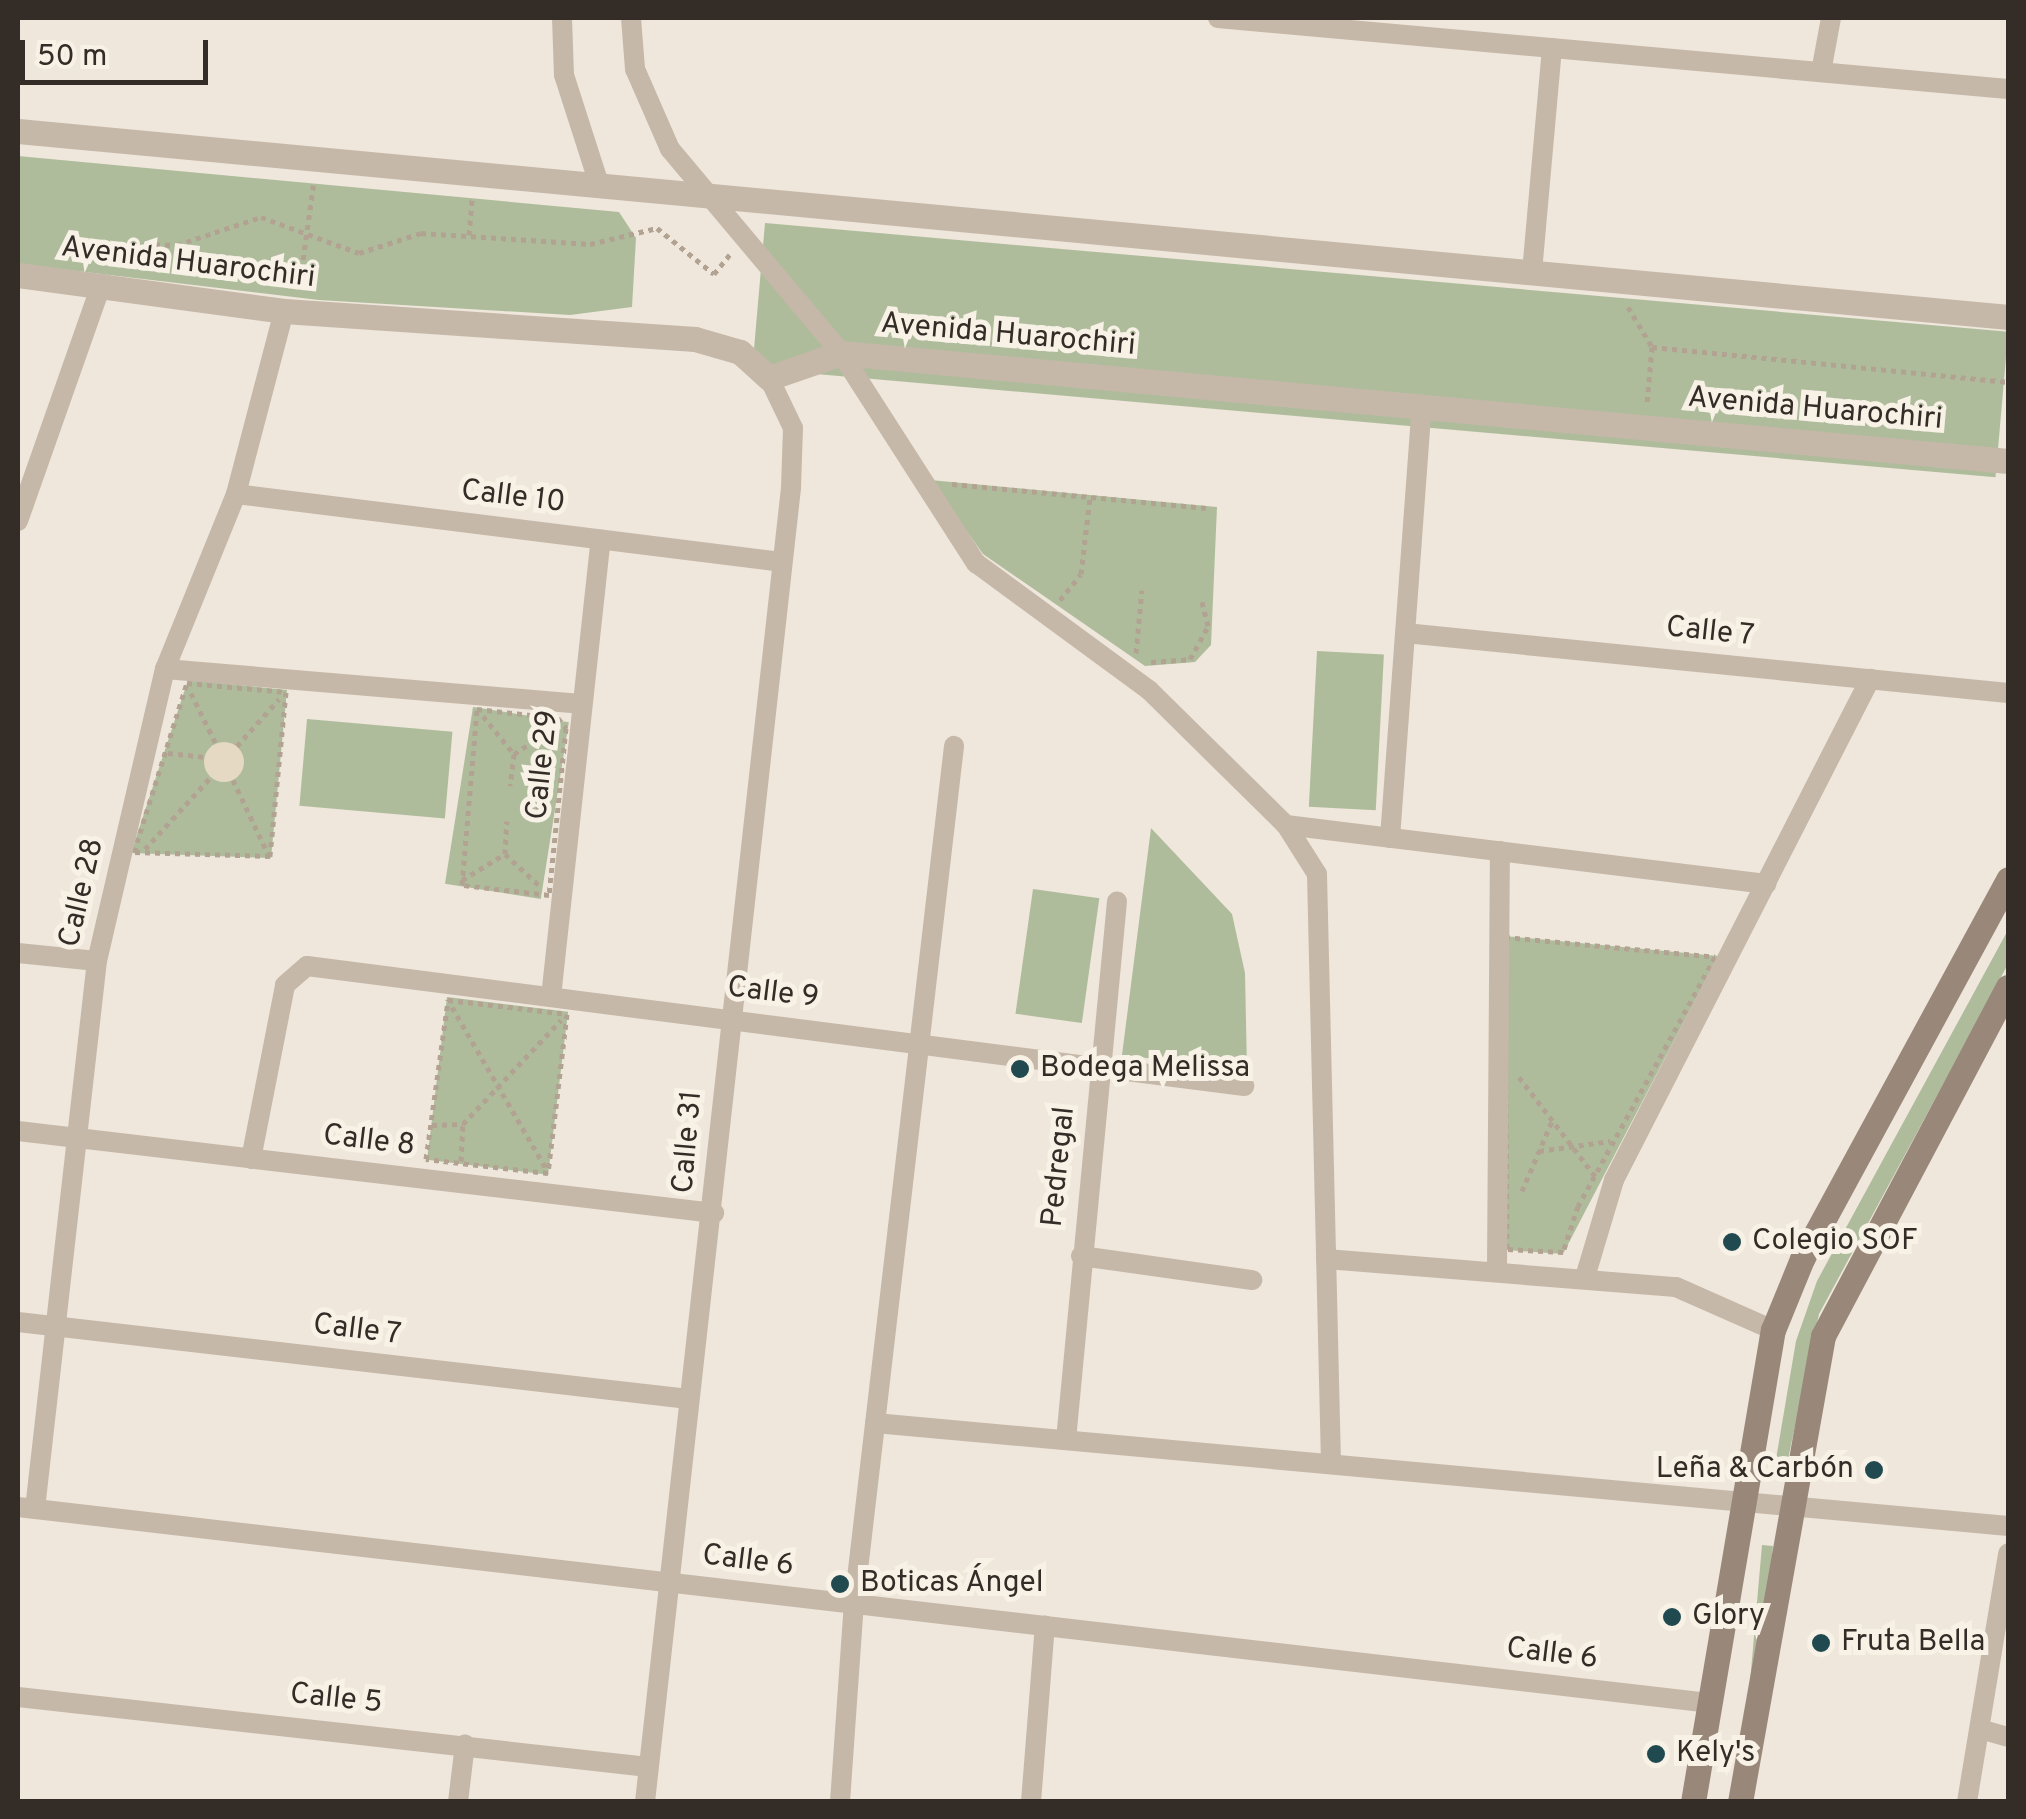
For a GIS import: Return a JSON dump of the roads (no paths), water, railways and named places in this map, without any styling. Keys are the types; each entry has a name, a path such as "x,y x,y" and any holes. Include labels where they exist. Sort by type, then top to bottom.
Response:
{"main road":[{"path":"1693,1802 1773,1330 1802,1258 2008,878"},
{"path":"1740,1802 1787,1508 1823,1336 2008,986"}],"street":[{"path":"562,18 564,75 599,184"},
{"path":"631,18 635,69 670,149 717,196 842,353 976,563 1149,690 1286,825 1317,874 1331,1464"},
{"path":"1218,18 2008,89"},
{"path":"1821,72 1831,18"},
{"path":"1532,272 1552,48"},
{"path":"18,131 2008,317"},
{"name":"Avenida Huarochiri","path":"18,275 290,312 695,340 740,352 769,378 842,353 2008,460"},
{"path":"18,521 102,284"},
{"name":"Calle 28","path":"26,1508 55,1326 98,961 164,669 236,494 290,312"},
{"name":"Calle 31","path":"645,1802 665,1582 714,1213 730,1019 791,488 793,428 769,378"},
{"path":"1390,838 1422,406"},
{"name":"Calle 10","path":"236,494 782,562"},
{"name":"Calle 29","path":"562,1003 559,915 601,540"},
{"name":"Calle 7","path":"1405,633 2008,693"},
{"path":"164,669 581,704"},
{"path":"1586,1274 1614,1180 1870,680"},
{"path":"840,1802 854,1604 954,746"},
{"path":"1286,825 1766,884"},
{"path":"1497,1269 1500,852"},
{"name":"Pedregal","path":"1066,1440 1117,901"},
{"path":"18,952 98,961"},
{"name":"Calle 9","path":"252,1159 294,972 306,966 562,1003 730,1019 1100,1064 1244,1086"},
{"name":"Calle 8","path":"18,1131 714,1213"},
{"path":"1081,1256 1252,1280"},
{"path":"1326,1258 1586,1274 1676,1286 1773,1330"},
{"name":"Calle 7","path":"18,1322 689,1399"},
{"path":"875,1423 2008,1526"},
{"name":"Calle 6","path":"26,1508 1709,1703"},
{"path":"1968,1802 2008,1553"},
{"path":"1031,1802 1045,1626"},
{"name":"Calle 5","path":"18,1697 648,1767"},
{"path":"1980,1729 2008,1738"},
{"path":"458,1802 465,1744"}],"place":[{"name":"Bodega Melissa","path":"1020,1069"},
{"name":"Colegio SOF","path":"1732,1242"},
{"name":"Leña & Carbón","path":"1874,1470"},
{"name":"Boticas Ángel","path":"840,1584"},
{"name":"Glory","path":"1672,1617"},
{"name":"Fruta Bella","path":"1821,1643"},
{"name":"Kely's","path":"1656,1754"}]}
